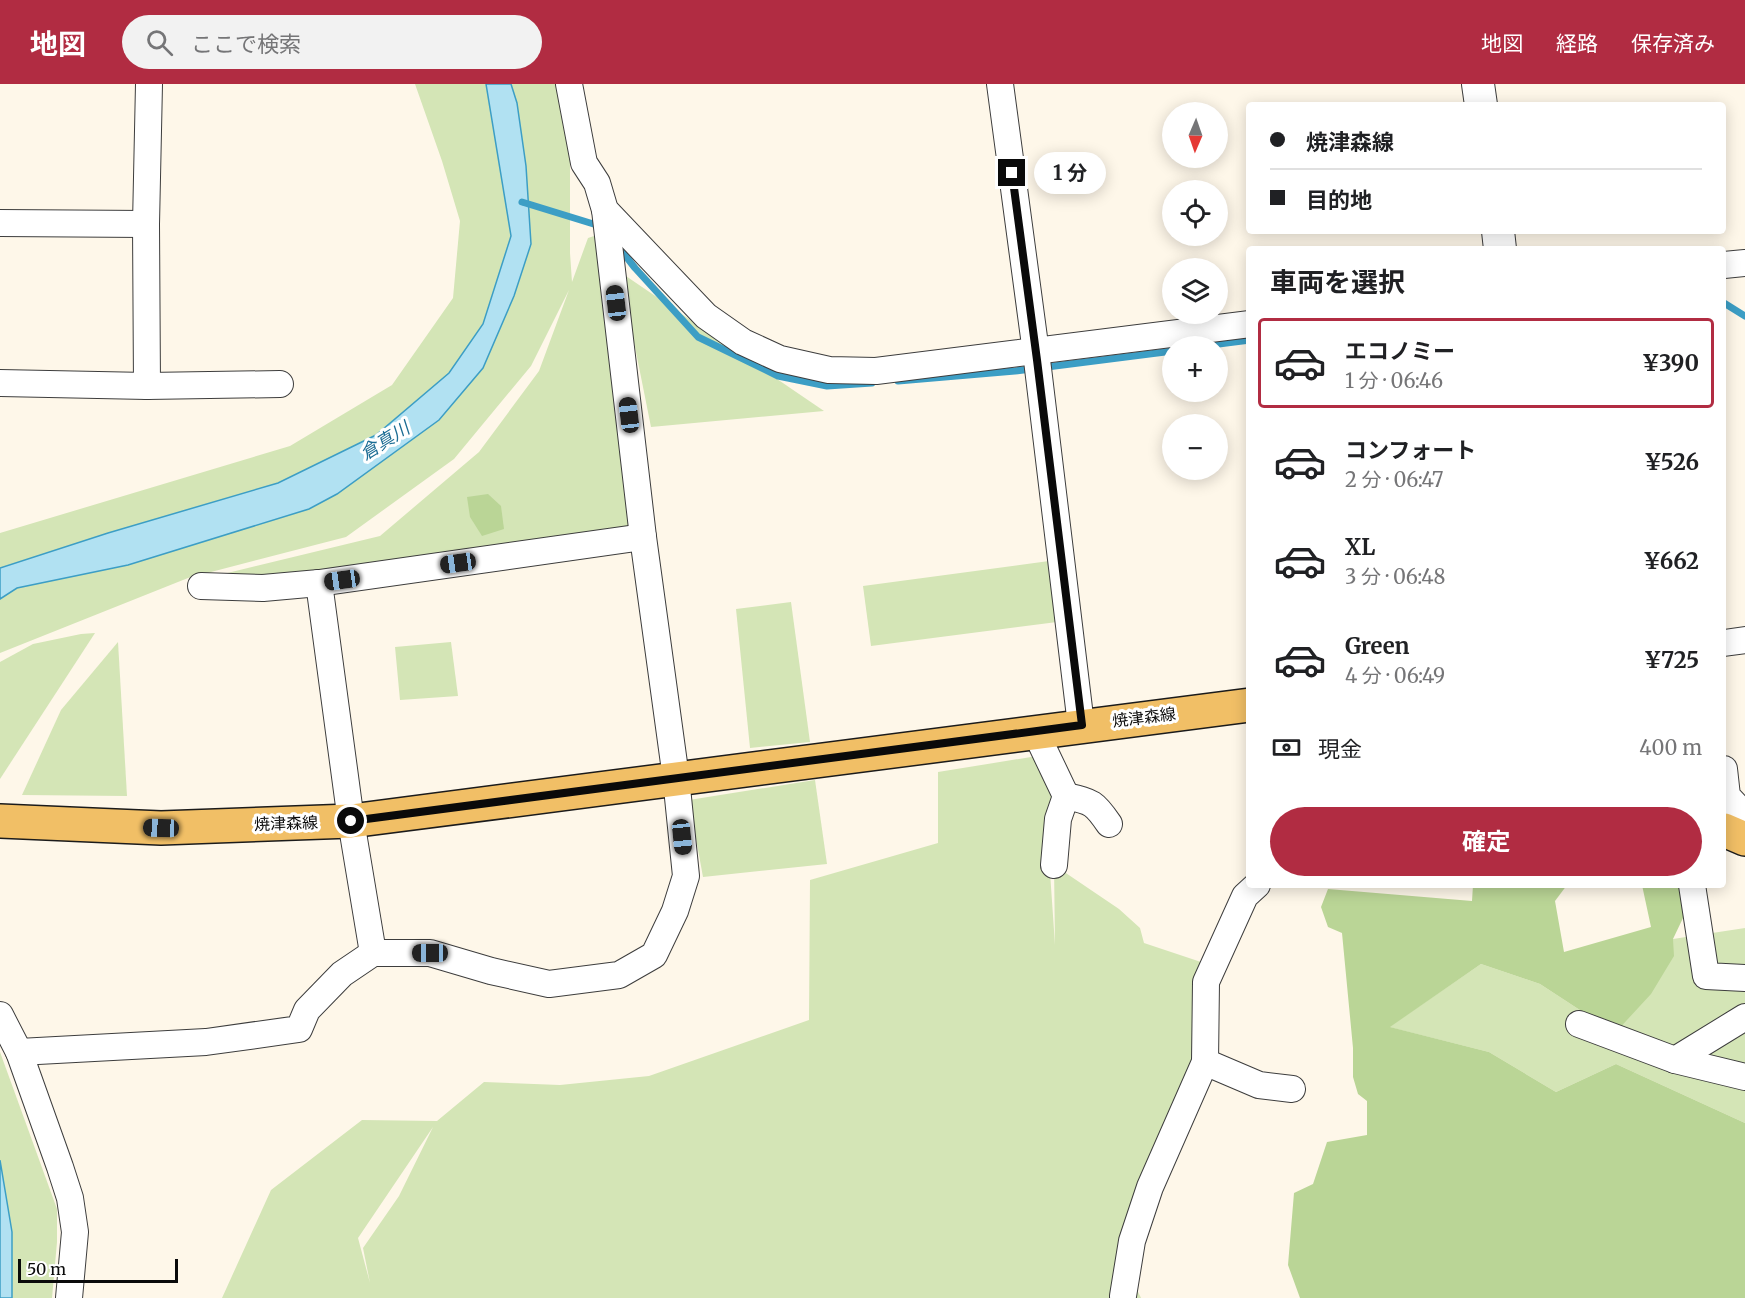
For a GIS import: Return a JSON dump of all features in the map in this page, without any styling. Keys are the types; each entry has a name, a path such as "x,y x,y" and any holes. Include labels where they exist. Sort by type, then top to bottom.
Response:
{"main road":[{"name":"焼津森線","path":"0,821 161,828 351,821 1246,705"}],"street":[{"path":"147,386 146,224 149,84"},
{"path":"19,1052 206,1042 299,1029 307,1010 342,975 373,953 430,953 491,972 549,984 619,975 654,955 675,911 686,876 676,778 643,537 606,215 597,183 584,163 569,84"},
{"path":"1000,84 1038,365 1082,725"},
{"path":"1478,84 1481,102"},
{"path":"606,215 706,316 743,342 780,359 829,370 1038,365 1246,325"},
{"path":"0,223 146,224"},
{"path":"1726,266 1745,263"},
{"path":"0,383 147,386 280,384"},
{"path":"201,586 263,588 319,583 643,537"},
{"path":"319,583 351,821 373,953"},
{"path":"1726,643 1745,640"},
{"path":"1035,731 1066,796 1058,819 1054,865"},
{"path":"1726,787 1727,796 1739,809 1732,833"},
{"path":"1066,796 1097,806 1109,824"},
{"path":"1123,1296 1132,1241 1150,1187 1205,1062 1206,982 1245,896 1254,888"},
{"path":"1692,888 1706,976 1745,978"},
{"path":"0,1015 19,1052 70,1198 75,1232 69,1298"},
{"path":"1675,1060 1745,1017"},
{"path":"1579,1024 1675,1060 1745,1077"},
{"path":"1205,1062 1259,1085 1292,1089"}],"green space":[{"path":"415,84 568,84 570,89 572,282 588,238 597,235 635,530 293,578 207,578 380,536 479,452 539,371 569,290 531,366 454,459 346,537 188,578 0,653 0,533 290,446 392,385 453,298 460,221"},
{"path":"620,272 824,411 651,427"},
{"path":"488,494 501,506 504,529 482,536 470,517 467,497"},
{"path":"1049,561 1057,622 871,646 863,586"},
{"path":"791,602 810,742 750,748 736,609"},
{"path":"95,633 0,779 0,662 33,644"},
{"path":"118,642 127,796 22,795 61,710"},
{"path":"451,642 458,696 400,700 395,647"},
{"path":"1037,756 1063,804 1050,872 1055,945 1054,865 1119,909 1140,928 1144,943 1207,964 1205,1062 1127,1269 1141,1298 222,1298 271,1190 362,1120 437,1121 484,1082 560,1085 649,1076 809,1020 810,880 938,843 938,772","holes":["433,1127 399,1196 363,1248 370,1283 358,1238"]},
{"path":"815,780 827,864 703,877 689,800"},
{"path":"1473,888 1565,888 1555,901 1564,952 1651,927 1643,888 1692,888 1693,897 1673,939 1674,956 1651,994 1615,1033 1540,984 1481,964 1390,1027 1489,1052 1556,1092 1616,1064 1745,1123 1745,1298 1300,1298 1288,1265 1294,1193 1313,1184 1327,1142 1367,1135 1367,1101 1358,1094 1353,1077 1353,1048 1342,933 1328,927 1321,907 1328,889 1472,901"},
{"path":"1745,928 1745,1123 1616,1064 1556,1092 1489,1052 1389,1027 1481,964 1540,984 1615,1033 1673,939"},
{"path":"0,1052 57,1209 57,1242 52,1298 0,1298"}],"water":[{"name":"倉真川","path":"486,84 511,84 517,103 526,166 531,244 514,296 483,368 439,420 337,494 309,509 128,565 17,588 0,599 0,568 108,533 278,483 376,435 449,373 483,324 511,236"},
{"path":"0,1160 12,1232 12,1298 0,1298"}],"waterway":[{"path":"522,202 600,226"},
{"path":"617,245 698,337 778,376 827,386 872,383"},
{"path":"1726,304 1745,316"},
{"path":"1228,343 1246,341"},
{"path":"898,381 1015,371 1162,352"}],"route":[{"path":"351,821 1082,725 1012,173"}]}
